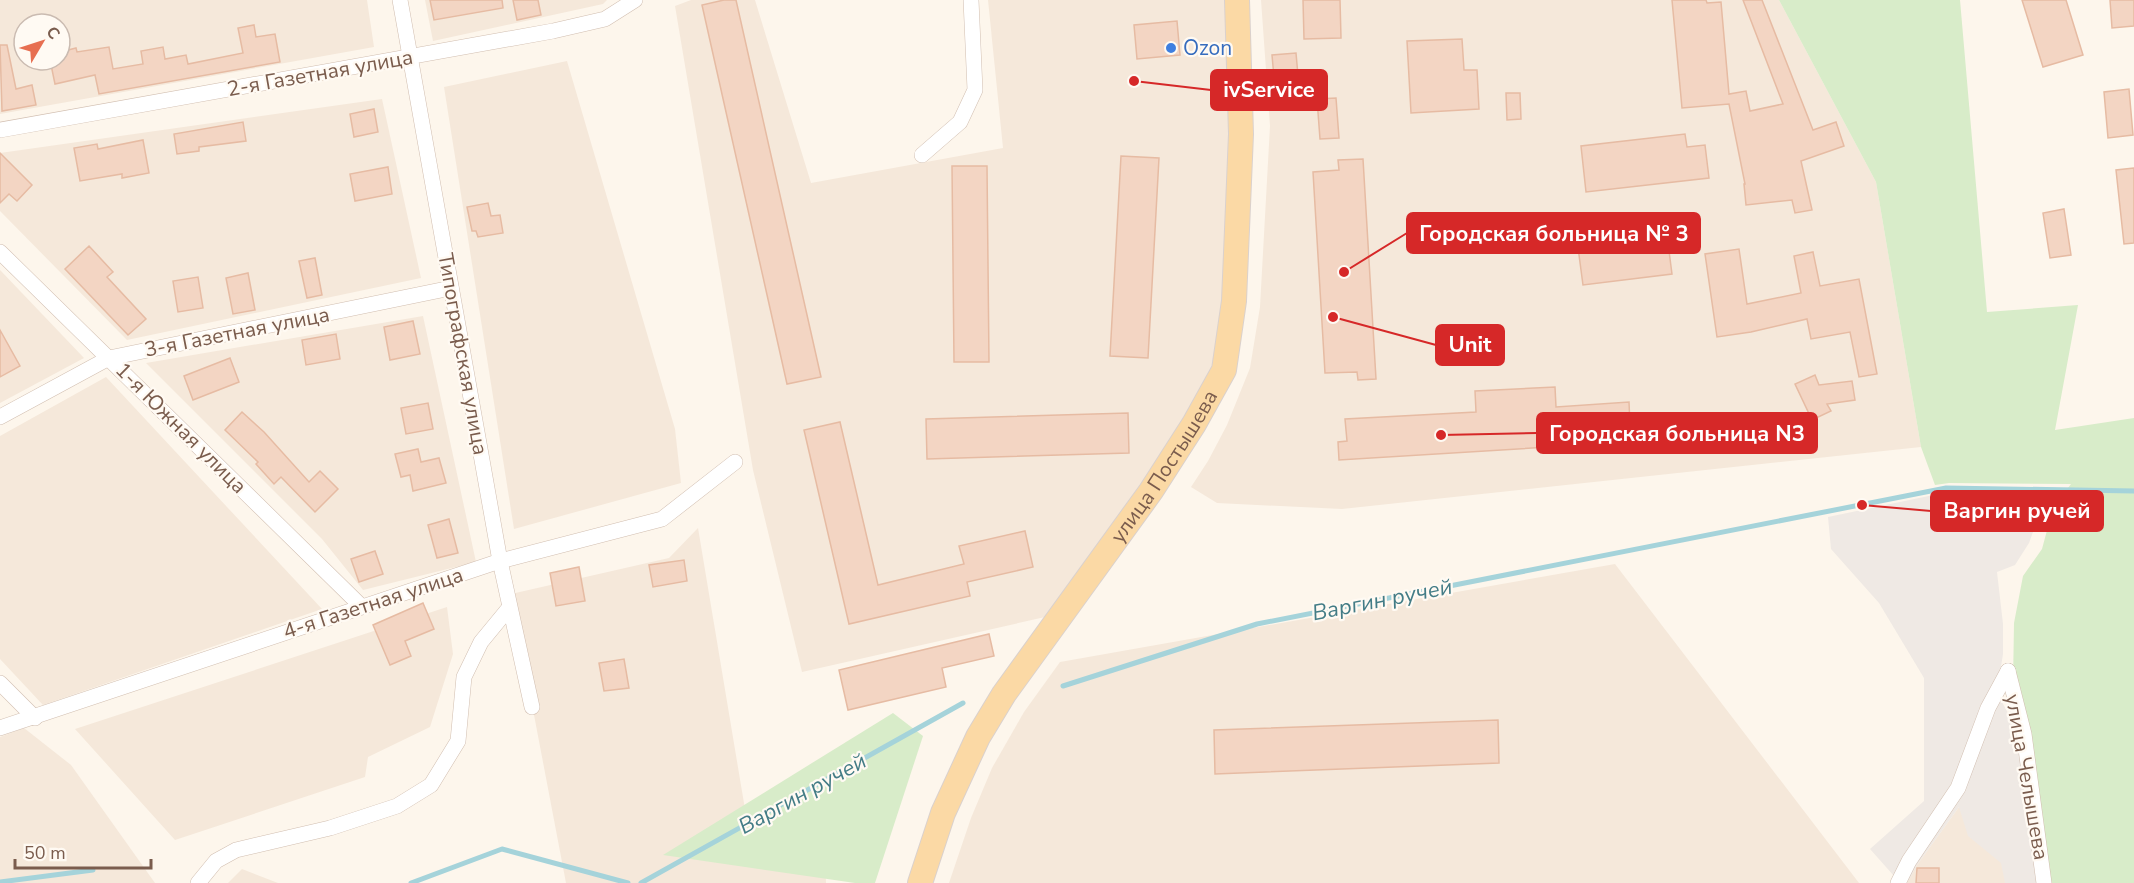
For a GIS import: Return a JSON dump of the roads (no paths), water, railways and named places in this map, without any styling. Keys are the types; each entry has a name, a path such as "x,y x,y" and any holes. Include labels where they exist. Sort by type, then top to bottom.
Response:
{"main road":[{"name":"улица Постышева","path":"920,883 944,813 978,737 1004,694 1150,491 1194,424 1224,370 1234,301 1241,134 1237,0"}],"street":[{"name":"Типографская улица","path":"400,0 500,561 532,707"},
{"name":"2-я Газетная улица","path":"0,130 553,31 605,19 635,0"},
{"path":"922,155 960,122 975,90 971,0"},
{"name":"1-я Южная улица","path":"0,252 361,606"},
{"name":"3-я Газетная улица","path":"0,417 109,357 451,288"},
{"name":"4-я Газетная улица","path":"0,728 500,561 662,519 735,462"},
{"path":"198,883 216,861 236,850 330,828 397,806 431,785 458,741 464,677 482,642 509,608"},
{"name":"улица Челышева","path":"1898,883 1909,861 1958,788 1988,708 2008,671 2024,734 2044,883"},
{"path":"0,683 35,718"}],"waterway":[{"name":"Варгин ручей","path":"1063,686 1257,624 1946,488 2134,491"},
{"name":"Варгин ручей","path":"641,883 963,703"},
{"name":"Варгин ручей","path":"411,883 502,849 628,883"},
{"name":"Варгин ручей","path":"0,882 93,870"}],"place":[{"name":"Ozon","path":"1171,48"},
{"name":"ivService","path":"1134,81"},
{"name":"Городская больница № 3","path":"1344,272"},
{"name":"Unit","path":"1333,317"},
{"name":"Городская больница N3","path":"1441,435"},
{"name":"Варгин ручей","path":"1862,505"}]}
